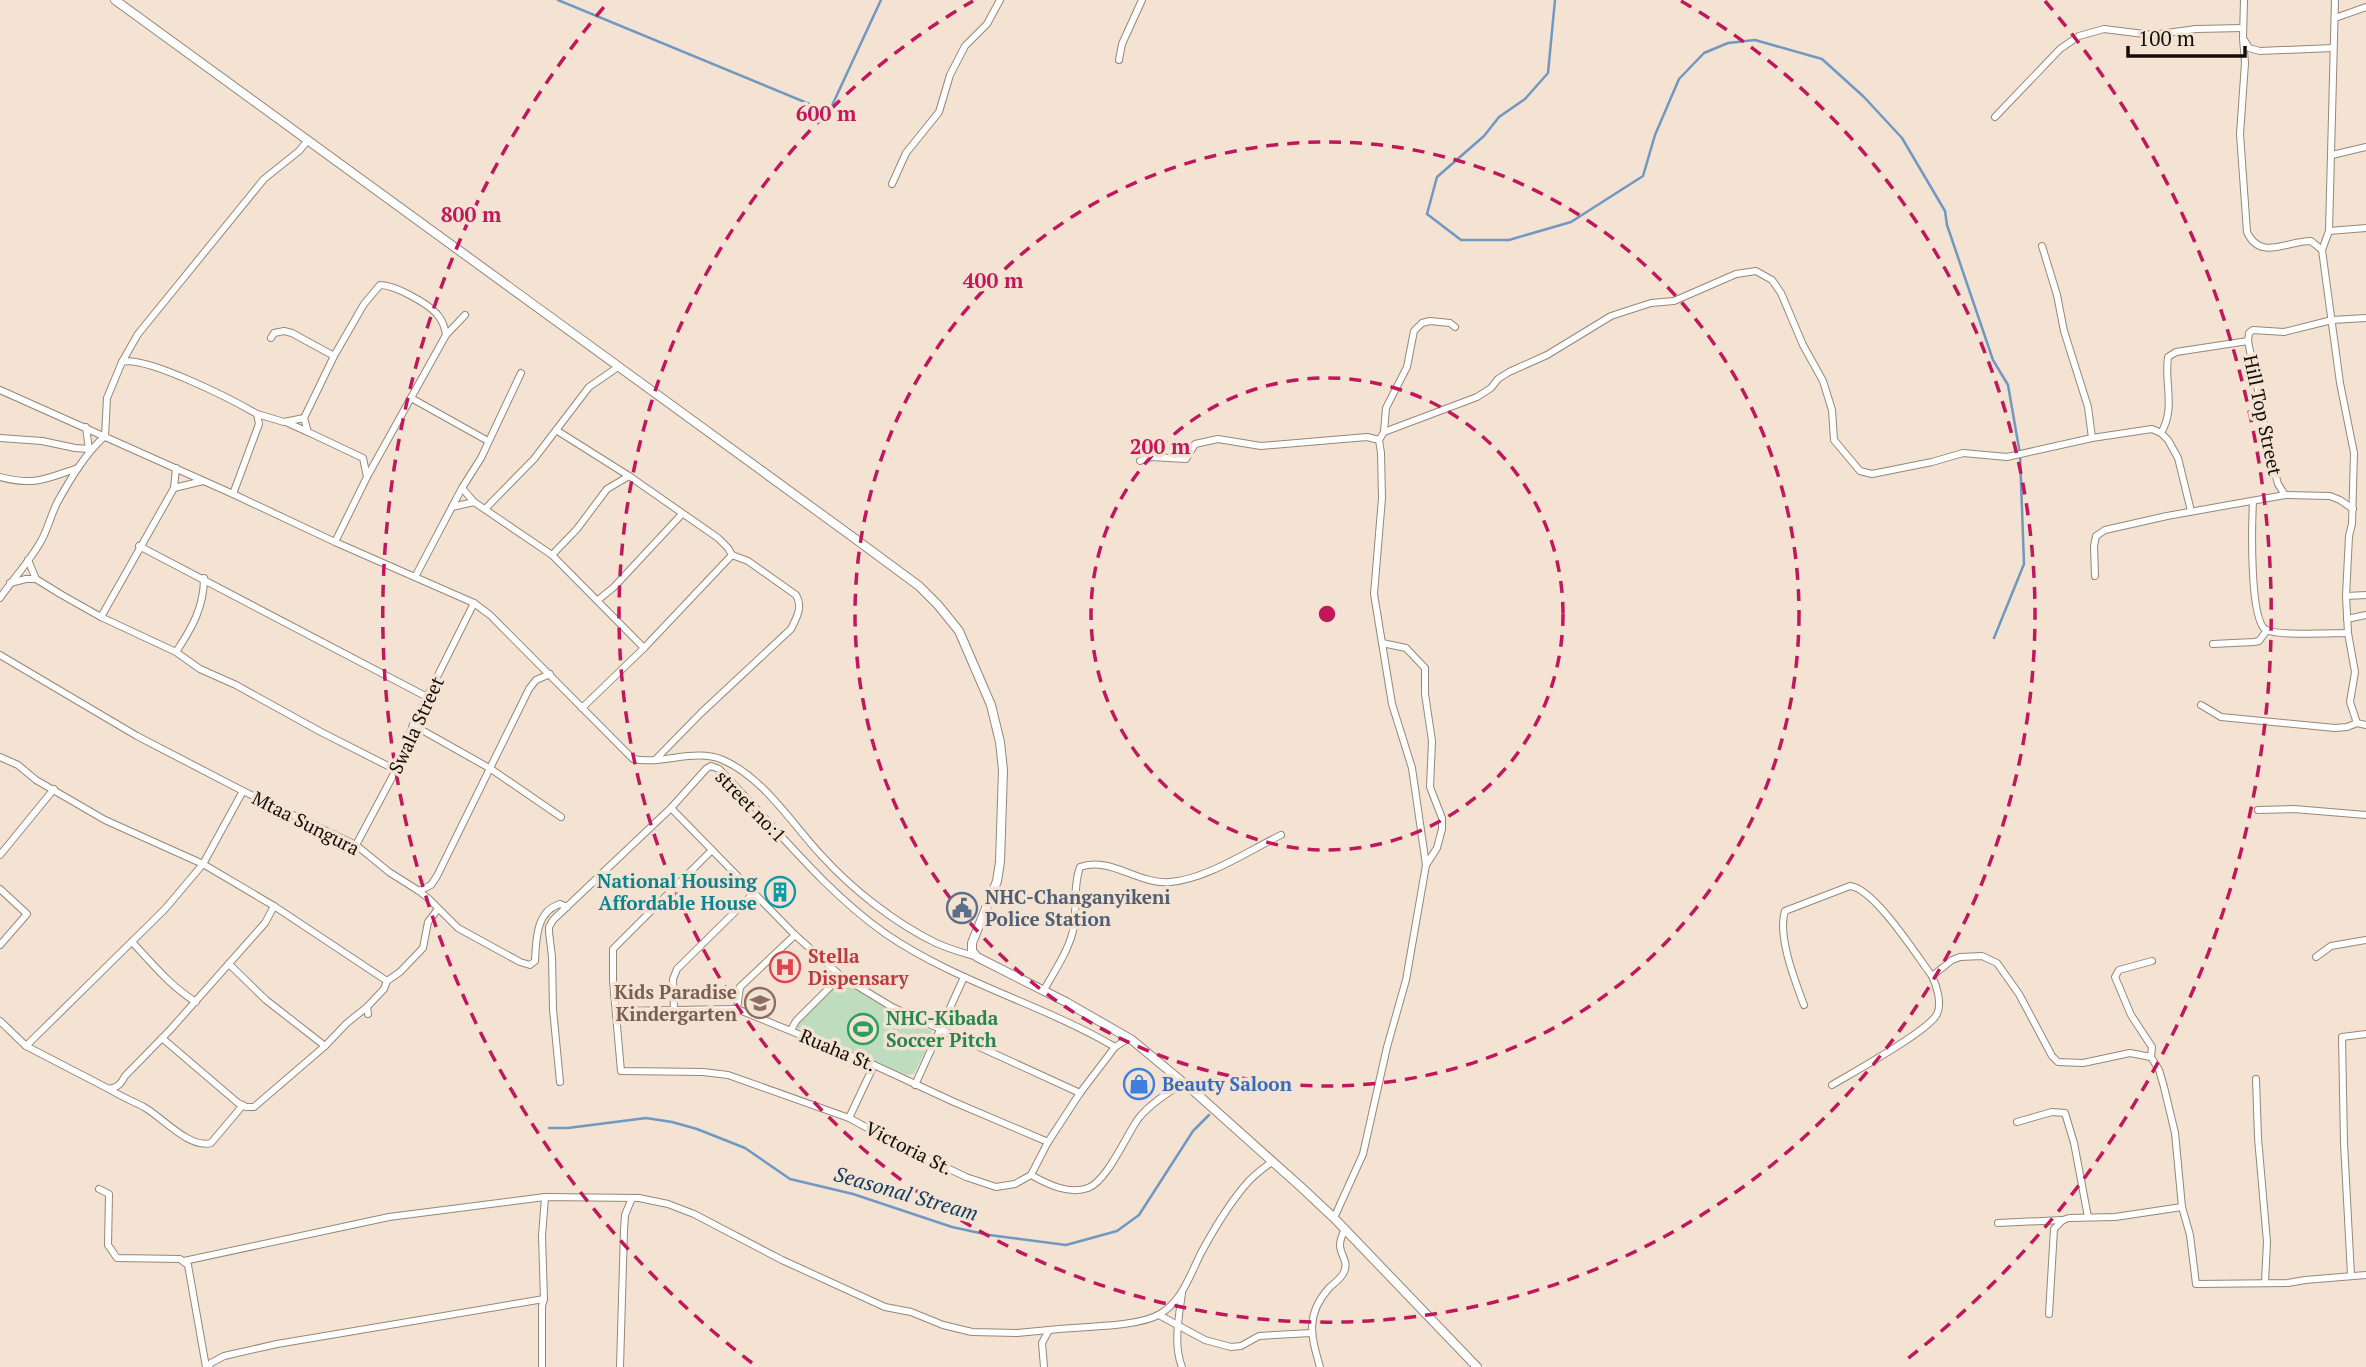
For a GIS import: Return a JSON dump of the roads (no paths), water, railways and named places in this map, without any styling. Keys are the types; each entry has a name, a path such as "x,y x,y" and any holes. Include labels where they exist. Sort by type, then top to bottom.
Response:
{"street":[{"path":"115,0 919,586 938,605 959,631 991,705 1000,742 1003,770 1000,863 997,881 972,943 972,951 977,957"},
{"path":"892,184 906,153 939,112 950,75 965,46 987,24 1000,0"},
{"path":"1119,60 1122,44 1142,0"},
{"path":"2244,0 2245,63 2240,134 2247,232 2252,242 2263,248 2311,242 2322,250"},
{"path":"2335,0 2329,231 2322,250 2340,383 2354,453 2353,509 2346,596 2355,682 2350,702 2357,723"},
{"path":"2335,18 2366,7"},
{"path":"1995,117 2060,49 2079,36 2105,29 2152,35 2196,29 2243,28"},
{"path":"2244,38 2249,48 2256,51 2333,48"},
{"path":"2245,63 2256,51"},
{"path":"0,598 33,556 58,502 89,449 105,436 107,398 122,362 138,334 264,179 299,151 308,140"},
{"path":"2332,156 2366,147"},
{"path":"2329,231 2366,228"},
{"path":"2042,246 2057,295 2064,331 2088,407 2092,438"},
{"path":"1384,432 1477,397 1509,372 1547,355 1611,316 1651,303 1674,301 1736,274 1756,271 1772,280 1782,293 1803,345 1824,381 1832,410 1834,440 1863,473 1872,474 1932,462 1958,453 2007,457 2092,438 2152,429 2168,440 2182,468 2191,511"},
{"path":"309,432 304,418 334,356 364,304 380,285 396,288 435,311 442,321 446,335"},
{"path":"335,542 367,477 446,335 465,315"},
{"path":"2332,320 2366,318"},
{"name":"Hill Top Street","path":"2285,495 2278,484 2272,461 2248,341 2249,333 2253,330 2284,332 2332,320"},
{"path":"1334,1218 1363,1154 1387,1046 1406,980 1426,865 1411,762 1394,714 1374,594 1382,498 1379,440 1384,432 1386,408 1407,368 1414,331 1422,323 1430,321 1450,323 1455,327"},
{"path":"271,338 274,333 284,331 334,356"},
{"path":"2161,433 2170,412 2168,357 2176,352 2248,341"},
{"path":"122,362 130,360 175,375 257,414 309,432 363,458 367,477"},
{"path":"486,508 534,459 589,387 618,367"},
{"path":"415,577 461,488 481,458 521,373"},
{"path":"0,390 474,603 490,615 633,759 655,760 709,755 724,761 764,788 825,859 899,921 937,943 977,957 1044,990 1129,1038 1185,1083 1334,1218 1477,1367"},
{"path":"411,398 488,441"},
{"path":"233,494 258,424 257,414"},
{"path":"258,424 270,418"},
{"path":"284,422 304,418"},
{"path":"86,427 89,449"},
{"path":"556,430 629,476 718,538 732,555 748,561 796,595 800,602 799,613 791,629 655,760"},
{"path":"1140,461 1151,457 1186,459 1195,444 1208,440 1261,446 1367,437 1379,440"},
{"path":"0,438 42,441 89,449"},
{"path":"0,477 18,482 33,482 78,468"},
{"path":"101,617 174,488 176,468"},
{"path":"552,555 607,489 629,476"},
{"path":"174,488 204,481"},
{"path":"461,488 474,502 552,555 644,648"},
{"path":"2095,576 2096,536 2105,530 2191,511 2285,495 2314,495 2340,500 2353,509"},
{"path":"2340,500 2353,497"},
{"path":"2253,501 2251,531 2256,604 2260,621 2267,631"},
{"path":"452,506 474,502"},
{"path":"598,600 614,587 682,514"},
{"path":"139,546 429,698"},
{"path":"582,708 644,648 732,555"},
{"path":"28,560 36,579"},
{"path":"176,652 190,631 204,596 204,578"},
{"path":"10,583 36,579 101,617 176,652 200,669 236,685 396,770"},
{"path":"2346,596 2366,595"},
{"name":"Swala Street","path":"356,845 396,770 413,725 429,698 474,603"},
{"path":"2347,619 2366,615"},
{"path":"2267,631 2348,633"},
{"path":"2213,644 2259,641 2267,631"},
{"path":"1382,643 1406,648 1425,668 1425,694 1432,741 1430,787 1442,818 1437,848 1426,865"},
{"name":"Mtaa Sungura","path":"0,655 137,736 356,845 389,872 419,891 458,928 520,962 530,964 535,961 539,925 543,917 555,905 567,907"},
{"path":"419,891 431,885 437,876 529,689 537,680 550,674"},
{"path":"2201,705 2221,717 2335,728 2357,723 2366,725"},
{"path":"413,725 491,769 561,817"},
{"path":"0,757 18,765 36,780 105,820 203,864 274,906 387,981"},
{"name":"street no:1","path":"560,1082 549,927 671,808 706,769 715,766 754,804 789,845 885,933 964,977 1029,1004 1115,1047"},
{"path":"0,855 54,789"},
{"path":"26,1046 165,909 203,864 243,791"},
{"path":"671,808 796,935 841,976 880,1001 1080,1093"},
{"path":"2258,810 2294,809 2366,815"},
{"path":"1044,990 1068,946 1074,928 1076,878 1080,867 1090,863 1105,865 1149,881 1171,882 1231,861 1281,835"},
{"path":"616,1011 613,949 712,850"},
{"path":"1804,1004 1794,979 1786,944 1782,919 1785,911 1850,886 1856,886 1891,919 1932,976 1939,1003 1937,1014 1931,1021 1915,1035 1832,1085"},
{"path":"0,889 27,914 0,944"},
{"path":"674,1010 673,979 677,969 754,893"},
{"path":"109,1089 120,1084 196,1002 265,923 274,906"},
{"path":"162,1038 243,1105 254,1107 325,1046 347,1023 367,1010 387,981 400,972 423,948 428,922 438,909"},
{"path":"737,1009 740,988 796,935"},
{"path":"2316,957 2332,946 2366,940"},
{"path":"132,942 164,978 196,1002"},
{"path":"1932,976 1952,960 1969,956 1989,957 1997,962 2019,994 2052,1056 2058,1062 2083,1063 2130,1053 2151,1057"},
{"path":"2152,961 2119,970 2115,977 2132,1015 2152,1047 2151,1057 2159,1070 2164,1087 2175,1133 2182,1207 2190,1235 2196,1284 2288,1283 2366,1275"},
{"path":"229,964 266,1000 325,1046"},
{"path":"791,1030 796,1021 841,976"},
{"path":"915,1085 964,977"},
{"name":"Ruaha St.","path":"616,1011 737,1009 874,1065 1048,1142"},
{"name":"Victoria St.","path":"616,1011 621,1071 728,1075 849,1118 901,1146 984,1184 996,1187 1009,1185 1031,1175"},
{"path":"0,1021 26,1046 145,1108 169,1126 203,1145 211,1143 243,1105"},
{"path":"2351,1275 2342,1037 2366,1034"},
{"path":"1129,1038 1115,1047 1080,1093 1048,1142 1031,1175 1052,1186 1076,1190 1089,1188 1107,1169 1140,1116 1171,1089 1185,1083"},
{"path":"849,1118 874,1065"},
{"path":"2256,1079 2267,1242 2265,1282"},
{"path":"2017,1122 2052,1112 2065,1113 2074,1143 2088,1217"},
{"path":"99,1189 109,1194 108,1245 117,1258 184,1261 389,1217 545,1197 653,1200 694,1214 873,1303 911,1312 943,1325 988,1334 1110,1326 1159,1315 1182,1292 1202,1252 1232,1204 1250,1180 1273,1161"},
{"path":"542,1367 542,1236 545,1197"},
{"path":"620,1367 625,1214 632,1198"},
{"path":"1998,1223 2115,1217 2182,1207"},
{"path":"2049,1314 2054,1229 2063,1220"},
{"path":"1320,1367 1311,1333 1317,1305 1343,1275 1345,1266 1340,1245 1345,1229"},
{"path":"184,1261 192,1275 193,1298 207,1367"},
{"path":"1182,1292 1178,1324 1179,1359 1182,1367"},
{"path":"207,1367 224,1356 277,1344 544,1299"},
{"path":"1159,1315 1205,1340 1231,1347 1241,1346 1259,1336 1311,1333"},
{"path":"1044,1367 1042,1343 1049,1330"}],"waterway":[{"path":"558,0 829,112 881,0"},
{"path":"1555,0 1548,73 1525,99 1499,117 1484,136 1437,177 1427,214 1461,240 1509,240 1571,222 1643,176 1655,135 1679,79 1704,53 1728,43 1755,40 1822,59 1864,97 1902,138 1945,211 1947,225 1993,360 2008,385 2020,454 2024,564 1994,638"},
{"name":"Seasonal Stream","path":"549,1128 646,1118 672,1122 745,1148 790,1179 853,1194 952,1227 989,1235 1066,1245 1117,1231 1139,1215 1193,1131 1209,1115"}],"place":[{"name":"National Housing Affordable House","path":"780,892"},
{"name":"NHC-Changanyikeni Police Station","path":"962,908"},
{"name":"Stella Dispensary","path":"785,967"},
{"name":"Kids Paradise Kindergarten","path":"760,1003"},
{"name":"NHC-Kibada Soccer Pitch","path":"863,1029"},
{"name":"Beauty Saloon","path":"1139,1084"}]}
